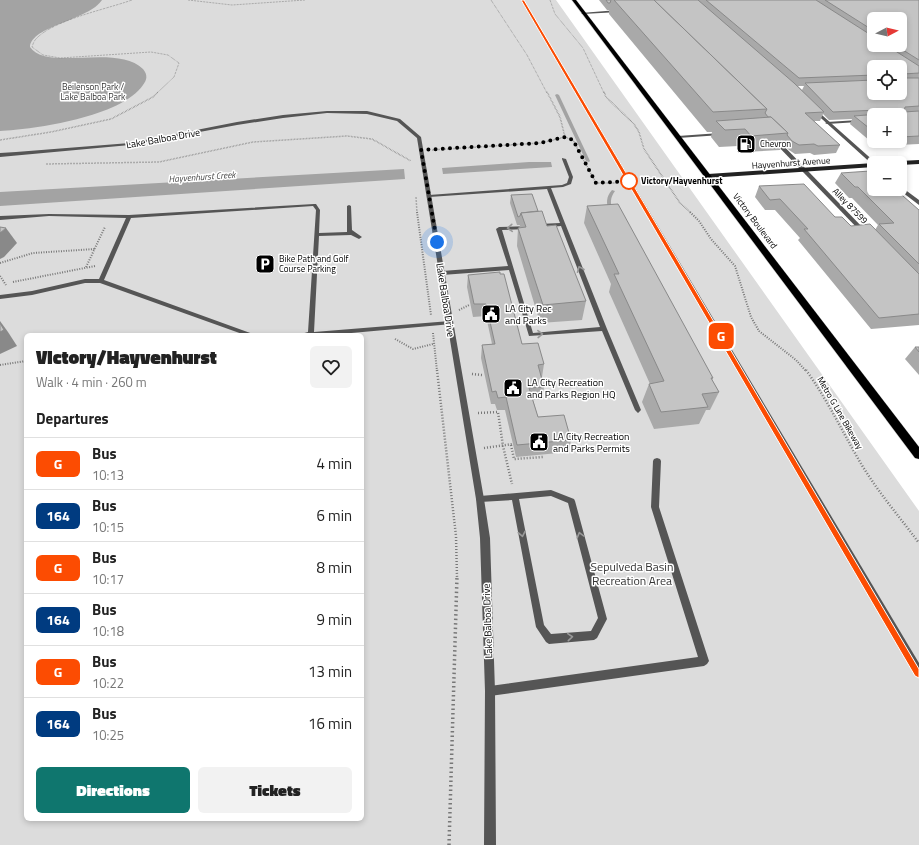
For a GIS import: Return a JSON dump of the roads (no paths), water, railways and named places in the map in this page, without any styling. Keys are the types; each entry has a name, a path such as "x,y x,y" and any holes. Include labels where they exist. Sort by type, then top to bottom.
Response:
{"main road":[{"name":"Victory Boulevard","path":"574,0 919,455"},
{"path":"907,163 919,162"},
{"name":"Hayvenhurst Avenue","path":"708,176 867,165"}],"street":[{"path":"808,103 827,123 867,158"},
{"name":"Lake Balboa Drive","path":"0,155 155,141 258,120 339,112 377,113 404,122 414,128 419,137 480,499 485,538 490,691 490,845"},
{"path":"907,194 919,203"}],"lane":[{"path":"522,0 919,672"},
{"path":"583,13 624,11"},
{"path":"827,123 867,120"},
{"path":"678,137 722,134"},
{"name":"Alley 87599","path":"770,136 869,237"},
{"path":"429,196 563,186 569,184 571,177 564,159"},
{"path":"549,188 604,329 638,410"},
{"path":"0,218 49,215 129,217 308,204 314,206 318,210 311,333"},
{"path":"349,206 351,233"},
{"path":"101,280 129,217"},
{"path":"563,224 499,229 531,335 604,329"},
{"path":"317,235 351,233 359,237"},
{"path":"442,273 510,268"},
{"path":"0,297 32,293 85,281 101,280 246,333"},
{"path":"324,333 450,323"},
{"path":"490,691 704,661 655,507 657,461"},
{"path":"480,499 551,492 571,501 603,619 594,635 549,639 540,627 515,496"}],"waterway":[{"path":"557,95 588,161"},
{"path":"611,211 609,201 613,191"}],"place":[{"name":"Chevron","path":"746,144"},
{"name":"Victory/Hayvenhurst","path":"629,181"},
{"name":"Bike Path and Golf Course Parking","path":"265,264"},
{"name":"LA City Rec and Parks","path":"491,314"},
{"name":"LA City Recreation and Parks Region HQ","path":"513,388"},
{"name":"LA City Recreation and Parks Permits","path":"539,442"}],"park label":[{"name":"Beilenson Park / Lake Balboa Park","path":"93,92"},
{"name":"Sepulveda Basin Recreation Area","path":"632,574"}],"water label":[{"name":"Hayvenhurst Creek","path":"202,177"}]}
